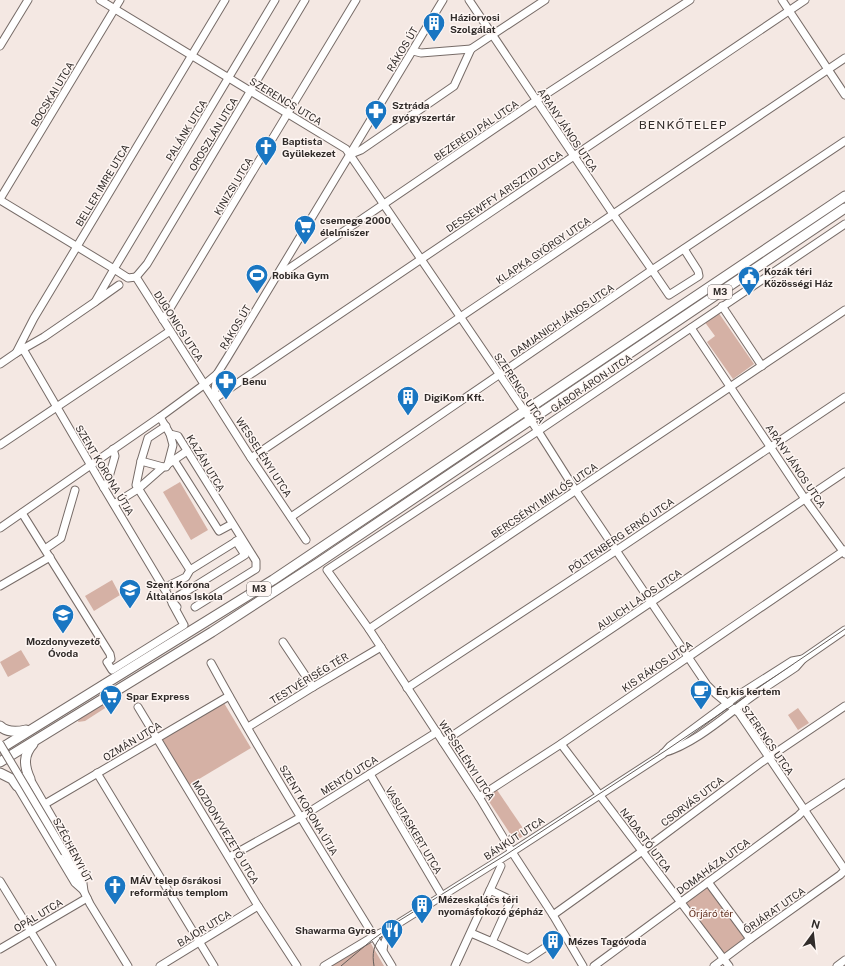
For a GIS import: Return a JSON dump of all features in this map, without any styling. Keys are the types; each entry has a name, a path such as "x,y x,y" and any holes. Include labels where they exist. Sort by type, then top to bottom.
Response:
{"main road":[{"name":"M3","path":"0,749 273,580 844,197"},
{"name":"M3","path":"0,762 212,632 318,563 845,208"},
{"path":"0,726 11,731 32,729"},
{"path":"30,779 25,766 25,756 35,741"},
{"path":"0,773 12,779 17,786"}],"street":[{"path":"0,46 28,0"},
{"name":"SZERENCS UTCA","path":"100,0 346,149 351,154 499,375 531,420 576,491 707,685 741,715 845,870"},
{"name":"BOCSKAI UTCA","path":"0,200 120,0"},
{"name":"BELLER IMRE UTCA","path":"16,353 34,318 225,0"},
{"name":"PALÁNK UTCA","path":"95,302 276,0"},
{"name":"OROSZLÁN UTCA","path":"136,277 147,264 305,0"},
{"name":"KINIZSI UTCA","path":"163,320 356,0"},
{"name":"RÁKOS ÚT","path":"0,528 90,464 160,417 217,374 443,0"},
{"name":"ARANY JÁNOS UTCA","path":"469,0 669,295 699,276 698,271 684,249"},
{"path":"413,50 421,53 471,49 546,0"},
{"name":"BEZERÉDJ PÁL UTCA","path":"276,278 537,100 690,0"},
{"path":"782,0 845,95"},
{"name":"DESSEWFFY ARISZTID UTCA","path":"214,399 805,0"},
{"path":"351,154 375,140 454,86 471,49"},
{"name":"KLAPKA GYÖRGY UTCA","path":"251,458 845,58"},
{"path":"366,129 368,137 375,140"},
{"name":"DAMJANICH JÁNOS UTCA","path":"291,517 652,270 845,141"},
{"path":"0,200 128,278 136,277"},
{"name":"GÁBOR ÁRON UTCA","path":"327,570 538,431 845,224"},
{"path":"286,260 287,264 297,263 292,251"},
{"name":"DUGONICS UTCA","path":"136,277 205,384"},
{"path":"0,364 44,337 119,285"},
{"path":"722,306 762,366 845,310"},
{"name":"ARANY JÁNOS UTCA","path":"691,328 805,499 844,552"},
{"path":"0,445 170,331"},
{"name":"SZENT KORONA ÚTJA","path":"23,349 164,588 184,625 112,670 107,662 111,659 110,654 50,557"},
{"name":"BERCSÉNYI MIKLÓS UTCA","path":"369,628 762,366"},
{"path":"214,399 217,374"},
{"name":"WESSELÉNYI UTCA","path":"205,384 251,458 306,540"},
{"name":"PÖLTENBERG ERNŐ UTCA","path":"407,688 617,550 845,397"},
{"name":"KAZÁN UTCA","path":"160,417 170,434 178,436 232,524 239,540"},
{"path":"138,489 136,485 141,460 148,438 166,426"},
{"path":"168,464 173,445 170,434"},
{"path":"104,488 107,484 115,456 113,449"},
{"path":"114,504 138,489 168,464 187,451"},
{"path":"141,460 168,464 219,531 232,524"},
{"name":"AULICH LAJOS UTCA","path":"443,742 845,472"},
{"name":"SZENT KORONA ÚTJA","path":"138,489 190,570"},
{"path":"45,549 61,538 75,490"},
{"path":"0,586 50,557 22,513"},
{"path":"164,588 186,577 190,570 239,540"},
{"path":"173,604 189,589 245,555 239,540"},
{"path":"195,607 256,569 256,561 239,540"},
{"name":"KIS RÁKOS UTCA","path":"479,797 561,744 844,552"},
{"name":"WESSELÉNYI UTCA","path":"327,570 369,628 437,732 553,915 583,966"},
{"path":"186,577 189,589"},
{"name":"BÁNKÚT UTCA","path":"324,966 442,896 663,754 674,750 736,710 796,667 803,659 845,630"},
{"path":"283,642 313,687"},
{"name":"TESTVÉRISÉG TÉR","path":"248,727 380,647"},
{"name":"BÁNKÚT UTCA","path":"663,754 670,746 741,694 792,661 803,659"},
{"name":"SZENT KORONA ÚTJA","path":"211,663 301,817 384,950 392,966"},
{"name":"OZMÁN UTCA","path":"45,804 229,696"},
{"name":"CSORVÁS UTCA","path":"553,915 641,852 768,757 845,706"},
{"name":"MOZDONYVEZETŐ UTCA","path":"138,707 258,906 297,966"},
{"name":"MENTŐ UTCA","path":"229,857 301,817 437,732"},
{"name":"SZÉCHENYI ÚT","path":"0,744 65,853 85,894 128,966"},
{"name":"NÁDASTÓ UTCA","path":"561,744 600,794 641,852 729,966"},
{"path":"97,774 214,966"},
{"name":"VASUTASKERT UTCA","path":"370,774 442,896"},
{"path":"25,776 30,779 75,857 82,876 85,894 74,884 17,786 18,780 21,777 25,776"},
{"name":"DOMAHÁZA UTCA","path":"594,966 798,816 804,810 845,783"},
{"path":"455,966 501,866"},
{"name":"ŐRJÁRAT UTCA","path":"714,966 845,870"},
{"path":"0,881 52,966"},
{"path":"708,882 750,939"},
{"path":"490,890 511,900 492,942"},
{"name":"OPÁL UTCA","path":"0,949 85,894"},
{"name":"BAJOR UTCA","path":"160,966 258,906"},
{"path":"384,950 384,944 390,928"},
{"path":"471,933 528,959 564,935"},
{"path":"837,966 845,960"}],"green space":[{"path":"718,312 754,364 733,379 707,342 715,336 704,321"},
{"path":"180,482 208,530 191,540 163,492"},
{"path":"112,580 120,595 94,611 85,596"},
{"path":"21,650 30,665 8,677 0,662"},
{"path":"116,696 113,703 85,721 78,722 79,719"},
{"path":"224,703 251,748 189,785 162,739"},
{"path":"798,708 809,723 798,730 788,715"},
{"path":"497,790 527,834 515,841 486,797"},
{"name":"Őrjáró tér","path":"708,886 747,938 725,955 686,902"},
{"path":"370,942 384,966 331,966"}],"tram line":[{"path":"341,966 372,940 397,922 504,856 665,751 845,629"},
{"path":"374,966 374,950 382,936"}],"place":[{"name":"Háziorvosi Szolgálat","path":"434,42"},
{"name":"Sztráda gyógyszertár","path":"376,130"},
{"name":"Baptista Gyülekezet","path":"266,166"},
{"name":"csemege 2000 élelmiszer","path":"305,246"},
{"name":"Robika Gym","path":"257,294"},
{"name":"Kozák téri Közösségi Ház","path":"749,296"},
{"name":"Benu","path":"226,400"},
{"name":"DigiKom Kft.","path":"408,416"},
{"name":"Szent Korona Általános Iskola","path":"130,610"},
{"name":"Mozdonyvezető Óvoda","path":"63,634"},
{"name":"Én kis kertem","path":"701,710"},
{"name":"Spar Express","path":"111,716"},
{"name":"MÁV telep ősrákosi református templom","path":"115,906"},
{"name":"Mézeskalács téri nyomásfokozó gépház","path":"422,924"},
{"name":"Shawarma Gyros","path":"392,950"},
{"name":"Mézes Tagóvoda","path":"553,960"}],"district":[{"name":"BENKŐTELEP","path":"683,125"}]}
